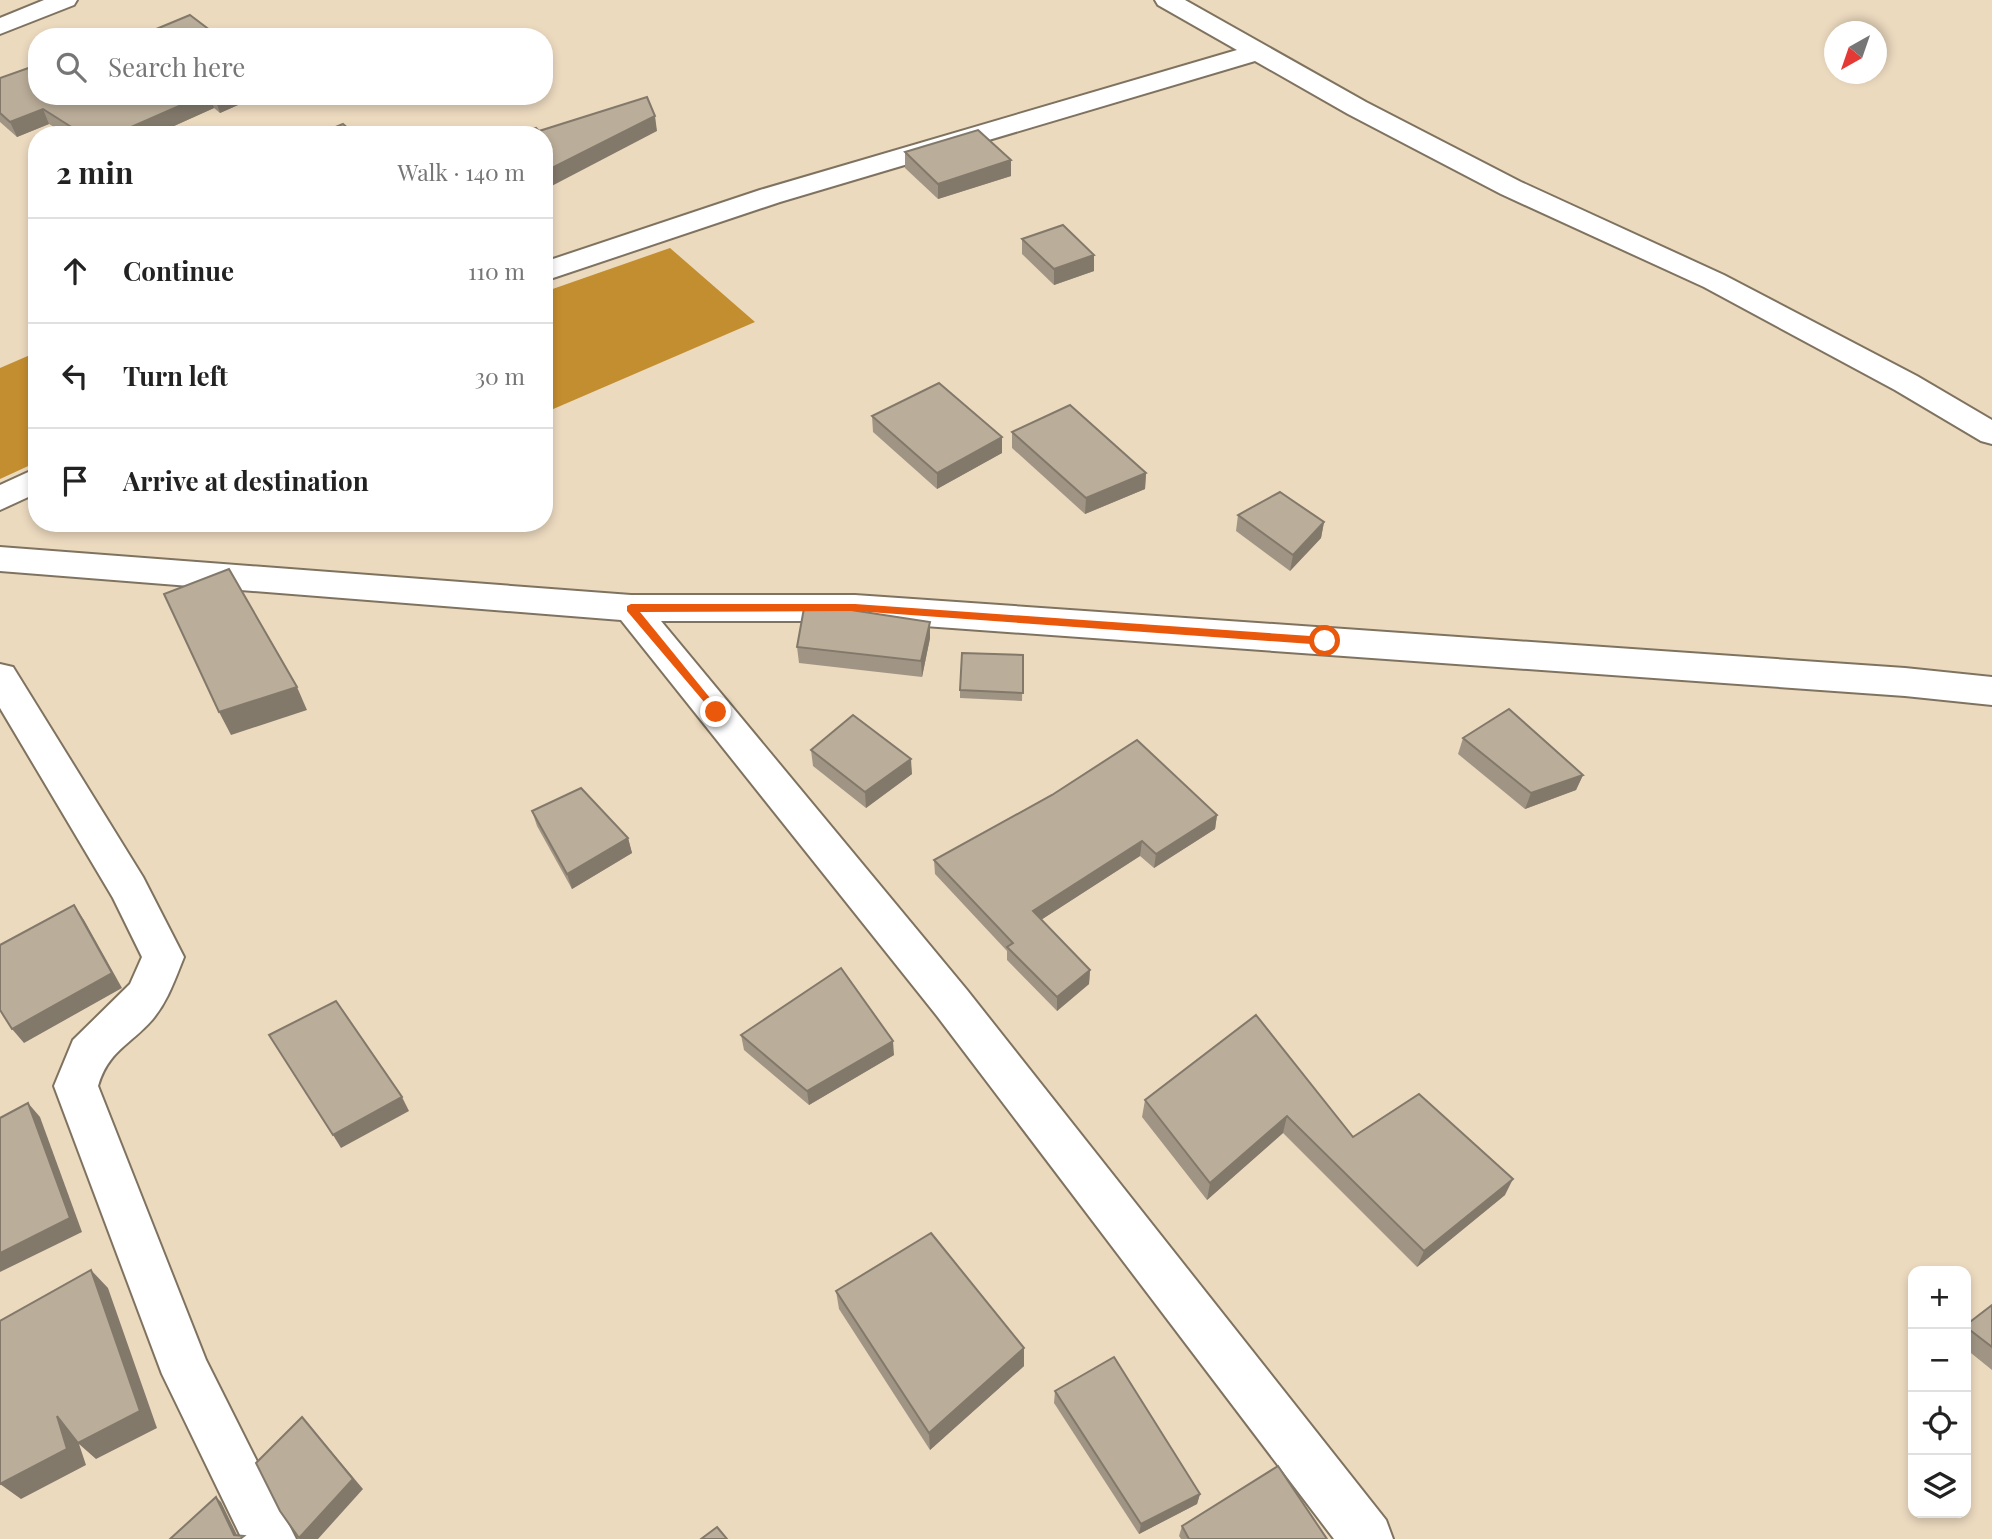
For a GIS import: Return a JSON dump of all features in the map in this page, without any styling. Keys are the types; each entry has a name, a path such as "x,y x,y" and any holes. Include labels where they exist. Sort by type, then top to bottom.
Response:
{"street":[{"path":"0,26 65,0"},
{"path":"1167,0 1357,108 1511,188 1714,281 1906,383 1992,434"},
{"path":"553,269 770,197 1258,52"},
{"path":"0,499 28,484"},
{"path":"0,559 631,608 855,608 1891,681 1992,691"},
{"path":"631,608 952,1003 1367,1539"},
{"path":"0,677 129,889 163,957 146,996 123,1020 93,1044 81,1068 76,1086 187,1374 270,1539"}],"shaded area":[{"path":"0,0 1992,0 1992,1539 0,1539"},
{"path":"670,248 755,322 553,409 553,289"},
{"path":"28,356 28,466 0,479 0,368"}],"building":[{"path":"190,15 207,28 159,28"},
{"path":"28,68 28,105 181,105 134,126 70,126 43,109 10,122 0,113 0,78"},
{"path":"647,97 655,116 553,167 553,127"},
{"path":"978,130 1011,160 938,184 905,152"},
{"path":"1063,225 1094,255 1054,269 1022,239"},
{"path":"939,383 1002,437 937,473 872,416"},
{"path":"1070,405 1146,473 1086,498 1012,432"},
{"path":"1280,492 1324,522 1293,555 1238,515"},
{"path":"229,569 297,687 219,712 164,594"},
{"path":"804,608 838,608 930,622 921,661 797,647"},
{"path":"962,653 1023,655 1023,693 960,690"},
{"path":"1509,709 1583,775 1531,793 1463,738"},
{"path":"853,715 911,759 865,792 811,750"},
{"path":"1137,740 1217,815 1156,854 1142,841 1033,911 1090,970 1057,997 1007,947 1013,943 934,860 1052,795"},
{"path":"581,788 628,838 567,874 532,811"},
{"path":"74,905 112,973 12,1029 0,1010 0,945"},
{"path":"841,968 893,1041 807,1091 741,1035"},
{"path":"336,1001 402,1097 333,1135 269,1035"},
{"path":"1256,1015 1353,1137 1419,1094 1513,1179 1424,1251 1287,1116 1210,1183 1145,1100"},
{"path":"28,1103 70,1218 0,1253 0,1118"},
{"path":"931,1233 1024,1348 929,1433 836,1291"},
{"path":"91,1270 140,1411 78,1443 57,1416 67,1449 0,1484 0,1321"},
{"path":"1992,1305 1992,1347 1971,1331 1971,1321"},
{"path":"1114,1357 1200,1494 1141,1524 1055,1391"},
{"path":"302,1417 353,1479 299,1538 280,1511 256,1463"},
{"path":"1278,1466 1327,1539 1189,1539 1182,1526"},
{"path":"216,1497 234,1535 244,1536 240,1539 170,1539"},
{"path":"717,1527 727,1539 701,1539"}],"route":[{"path":"716,712 631,608 855,608 1325,641"}]}
